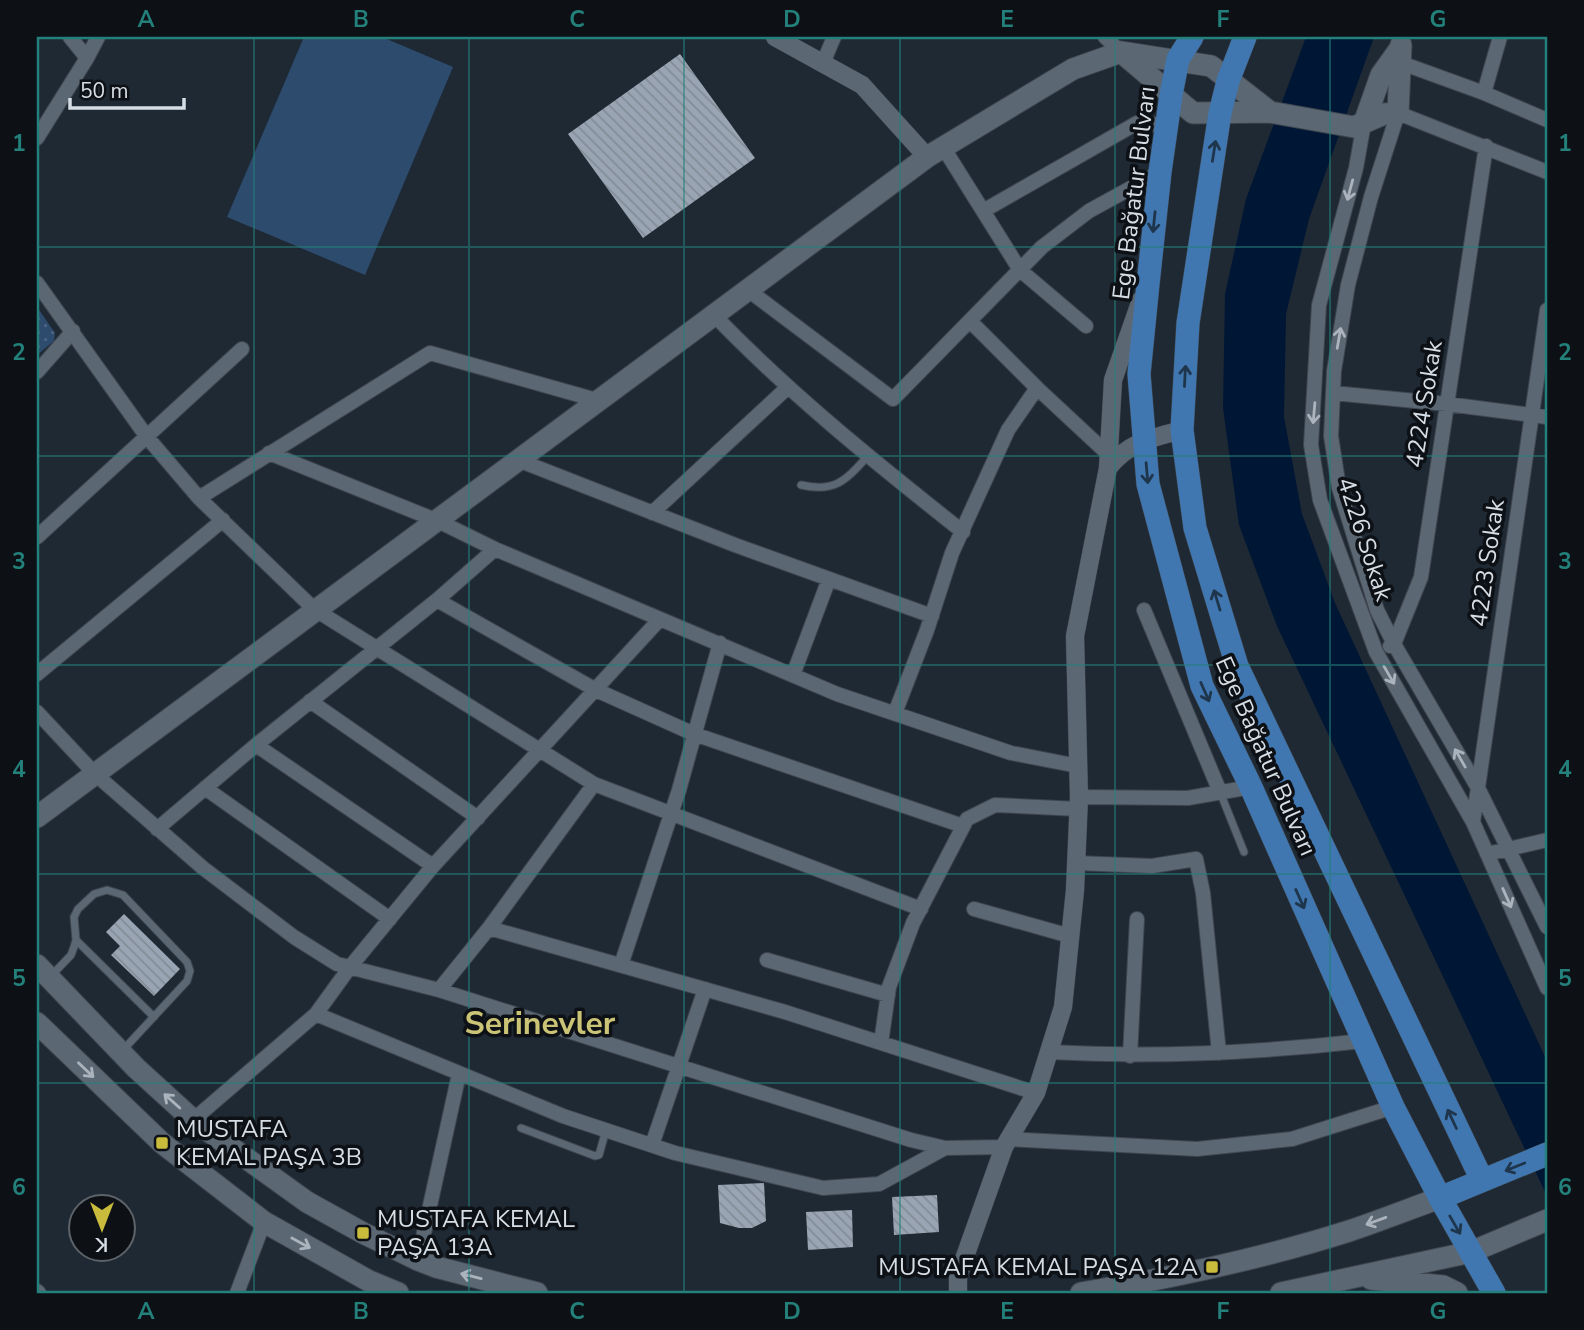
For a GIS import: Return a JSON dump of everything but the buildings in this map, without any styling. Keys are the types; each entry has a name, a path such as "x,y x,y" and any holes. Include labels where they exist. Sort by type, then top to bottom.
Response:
{"main road":[{"name":"Ege Bağatur Bulvarı","path":"1192,37 1178,59 1166,125 1139,374 1148,484 1202,686 1251,787 1392,1107 1494,1293"},
{"name":"Ege Bağatur Bulvarı","path":"1245,37 1228,81 1220,113 1188,323 1182,430 1195,528 1237,666 1482,1180"},
{"path":"1121,52 1193,113 1270,112 1359,125 1384,114 1398,113 1400,51"},
{"name":"4226 Sokak","path":"1359,125 1381,75 1400,51"},
{"path":"37,817 314,609 438,521 935,152 1073,69 1121,52 1211,66 1270,112"},
{"path":"43,972 121,1052 193,1120 307,1202 363,1234 418,1260 537,1293"},
{"path":"37,1023 162,1143 264,1222 398,1293"},
{"path":"1081,1293 1135,1284 1265,1254 1349,1231 1440,1198 1547,1154"},
{"path":"1281,1293 1471,1252 1547,1220"},
{"path":"1352,1277 1443,1286 1457,1293"}],"street":[{"path":"70,37 87,58"},
{"path":"37,138 98,37"},
{"path":"775,37 862,85 935,152 983,211 1020,270 1086,326"},
{"path":"823,63 834,37"},
{"path":"1105,37 1121,52"},
{"path":"1484,93 1500,37"},
{"path":"1400,51 1484,93 1547,120"},
{"path":"1547,172 1398,113 1371,197 1348,285 1334,371 1331,436 1339,488 1377,610 1478,788 1547,927"},
{"path":"983,211 1137,122 1166,125"},
{"name":"4226 Sokak","path":"1359,125 1356,168 1319,305 1311,445 1320,500 1376,652 1473,822 1547,988"},
{"name":"4224 Sokak","path":"1394,644 1421,577 1486,146"},
{"path":"748,290 893,399 1042,247 1089,211 1160,172"},
{"path":"37,283 147,437 199,498 314,609 594,784 920,909"},
{"path":"958,1293 958,1276 1006,1143 1035,1093 1063,1007 1079,803 1075,636 1108,462 1113,380 1148,284"},
{"name":"4223 Sokak","path":"1473,822 1547,310"},
{"path":"714,315 787,388 867,457 962,532"},
{"path":"971,322 1108,462"},
{"path":"37,372 73,331"},
{"path":"37,537 242,349"},
{"path":"199,498 430,353 600,401"},
{"path":"652,513 787,388"},
{"path":"895,713 932,616 951,553 1008,430 1037,388"},
{"path":"1333,393 1547,417"},
{"path":"1108,462 1144,440 1182,430"},
{"path":"269,453 438,521 495,549 837,694 1011,753 1078,766"},
{"path":"518,460 652,513 932,616"},
{"path":"37,674 223,520"},
{"path":"158,829 256,745 438,600 495,549"},
{"path":"793,675 829,579"},
{"path":"438,600 596,690 694,734 963,826"},
{"path":"1144,610 1220,792"},
{"path":"193,1120 316,1014 350,967 433,866 660,618"},
{"path":"621,965 672,812 720,643"},
{"path":"1376,652 1394,644"},
{"path":"310,701 478,818"},
{"path":"37,712 95,774 203,868 294,937 337,964 439,990 911,1140 945,1147 1006,1143 1197,1149 1292,1139 1392,1107"},
{"path":"256,745 433,866"},
{"path":"439,990 489,928 594,784"},
{"path":"881,1043 894,974 920,909 967,819 995,805 1188,798 1251,787"},
{"path":"205,788 390,919"},
{"path":"1487,854 1547,840"},
{"path":"1076,863 1152,866 1196,859 1203,893 1219,1053"},
{"path":"974,909 1070,936"},
{"path":"1130,1056 1136,919"},
{"path":"489,928 785,1012 1035,1093"},
{"path":"767,960 888,995"},
{"path":"653,1145 705,989"},
{"path":"316,1014 563,1116 674,1153 823,1188 879,1184 945,1147"},
{"path":"1049,1052 1130,1056 1278,1051 1363,1041"},
{"path":"418,1260 459,1074"},
{"path":"237,1293 264,1222"}],"lane":[{"path":"801,485 821,488 838,484 846,480 867,457"},
{"path":"1220,792 1244,852"},
{"path":"43,972 71,955 76,940 74,917 78,909 101,891 115,891 123,895 189,966 187,981 121,1052"},
{"path":"76,940 153,1017"},
{"path":"521,1128 595,1156 602,1150 606,1130"}],"shaded area":[{"path":"304,37 382,37 453,67 365,275 227,217"},
{"path":"1306,37 1374,37 1309,219 1286,314 1284,417 1302,514 1335,603 1547,1061 1547,1196 1277,626 1239,525 1223,408 1225,294 1246,199"},
{"path":"37,307 55,333 54,341 37,355"}],"place":[{"name":"MUSTAFA KEMAL PAŞA 3B","path":"162,1143"},
{"name":"MUSTAFA KEMAL PAŞA 13A","path":"363,1233"},
{"name":"MUSTAFA KEMAL PAŞA 12A","path":"1212,1267"}],"district":[{"name":"Serinevler","path":"540,1023"}]}
